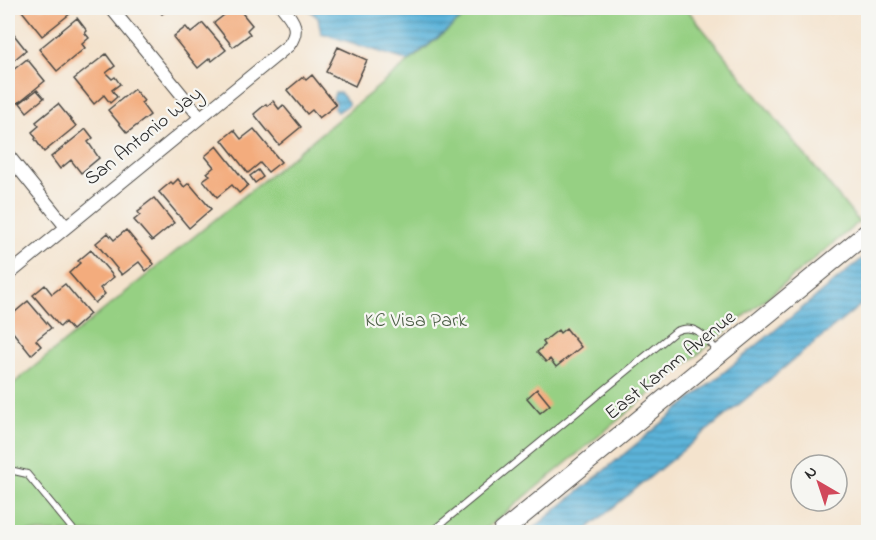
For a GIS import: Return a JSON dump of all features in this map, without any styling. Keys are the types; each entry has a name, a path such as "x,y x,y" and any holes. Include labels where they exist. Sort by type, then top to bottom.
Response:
{"street":[{"path":"111,8 200,117"},
{"name":"San Antonio Way","path":"8,275 289,45 296,32 295,24 284,8"},
{"path":"8,155 66,227"},
{"name":"East Kamm Avenue","path":"502,532 721,355 868,232"}],"lane":[{"path":"431,532 676,331 689,327 696,329 721,355"},
{"path":"8,474 14,471 27,474 75,532"}],"green space":[{"name":"KC Visa Park","path":"475,8 686,8 859,222 482,532 8,532 8,388"}],"water":[{"path":"307,8 475,8 408,61 321,33 318,18"},
{"path":"335,92 340,92 348,102 348,105 338,112 334,109"},
{"path":"868,254 868,299 583,532 529,532"}],"building":[{"path":"27,8 67,8 71,13 42,36 22,11"},
{"path":"157,8 170,8 162,14"},
{"path":"233,8 238,8 252,25 247,30 250,34 233,47 214,23"},
{"path":"77,18 87,31 85,33 89,38 82,44 85,48 57,71 39,49"},
{"path":"203,23 226,50 212,61 210,58 198,68 173,37 186,27 191,33"},
{"path":"11,31 26,50 8,65 8,34"},
{"path":"338,47 367,60 355,86 326,72"},
{"path":"106,54 115,66 106,73 112,79 115,77 120,84 112,90 117,97 110,103 104,95 94,104 74,79"},
{"path":"27,59 45,81 13,107 8,99 8,74"},
{"path":"312,75 336,105 319,118 312,110 307,114 287,90 303,77 306,80"},
{"path":"134,89 144,101 141,103 150,115 127,133 108,110"},
{"path":"37,90 44,98 27,112 20,103"},
{"path":"273,101 279,109 283,105 301,127 279,145 254,114"},
{"path":"58,104 76,126 44,152 32,132 39,126 36,122"},
{"path":"86,129 93,138 88,142 99,158 81,173 71,160 60,169 51,157"},
{"path":"254,129 281,162 268,172 260,163 248,173 222,140 234,130 241,139"},
{"path":"217,146 248,185 239,193 232,185 217,197 203,180 210,175 207,173 214,167 205,156"},
{"path":"258,170 263,177 255,183 250,176"},
{"path":"178,179 184,187 189,183 211,209 189,228 159,192"},
{"path":"154,198 174,223 152,241 134,220 140,215 138,212 141,208"},
{"path":"126,230 154,264 146,271 139,262 122,275 96,243 108,233 114,240"},
{"path":"91,250 114,277 100,288 105,294 95,303 69,273"},
{"path":"65,284 90,314 72,330 65,322 60,327 33,295 45,285 52,294"},
{"path":"28,301 51,328 36,340 41,346 31,355 8,326 8,318"},
{"path":"566,328 581,347 556,367 550,359 546,362 537,352 545,345 543,342 558,330 560,333"},
{"path":"537,389 550,405 540,413 527,398"}]}
